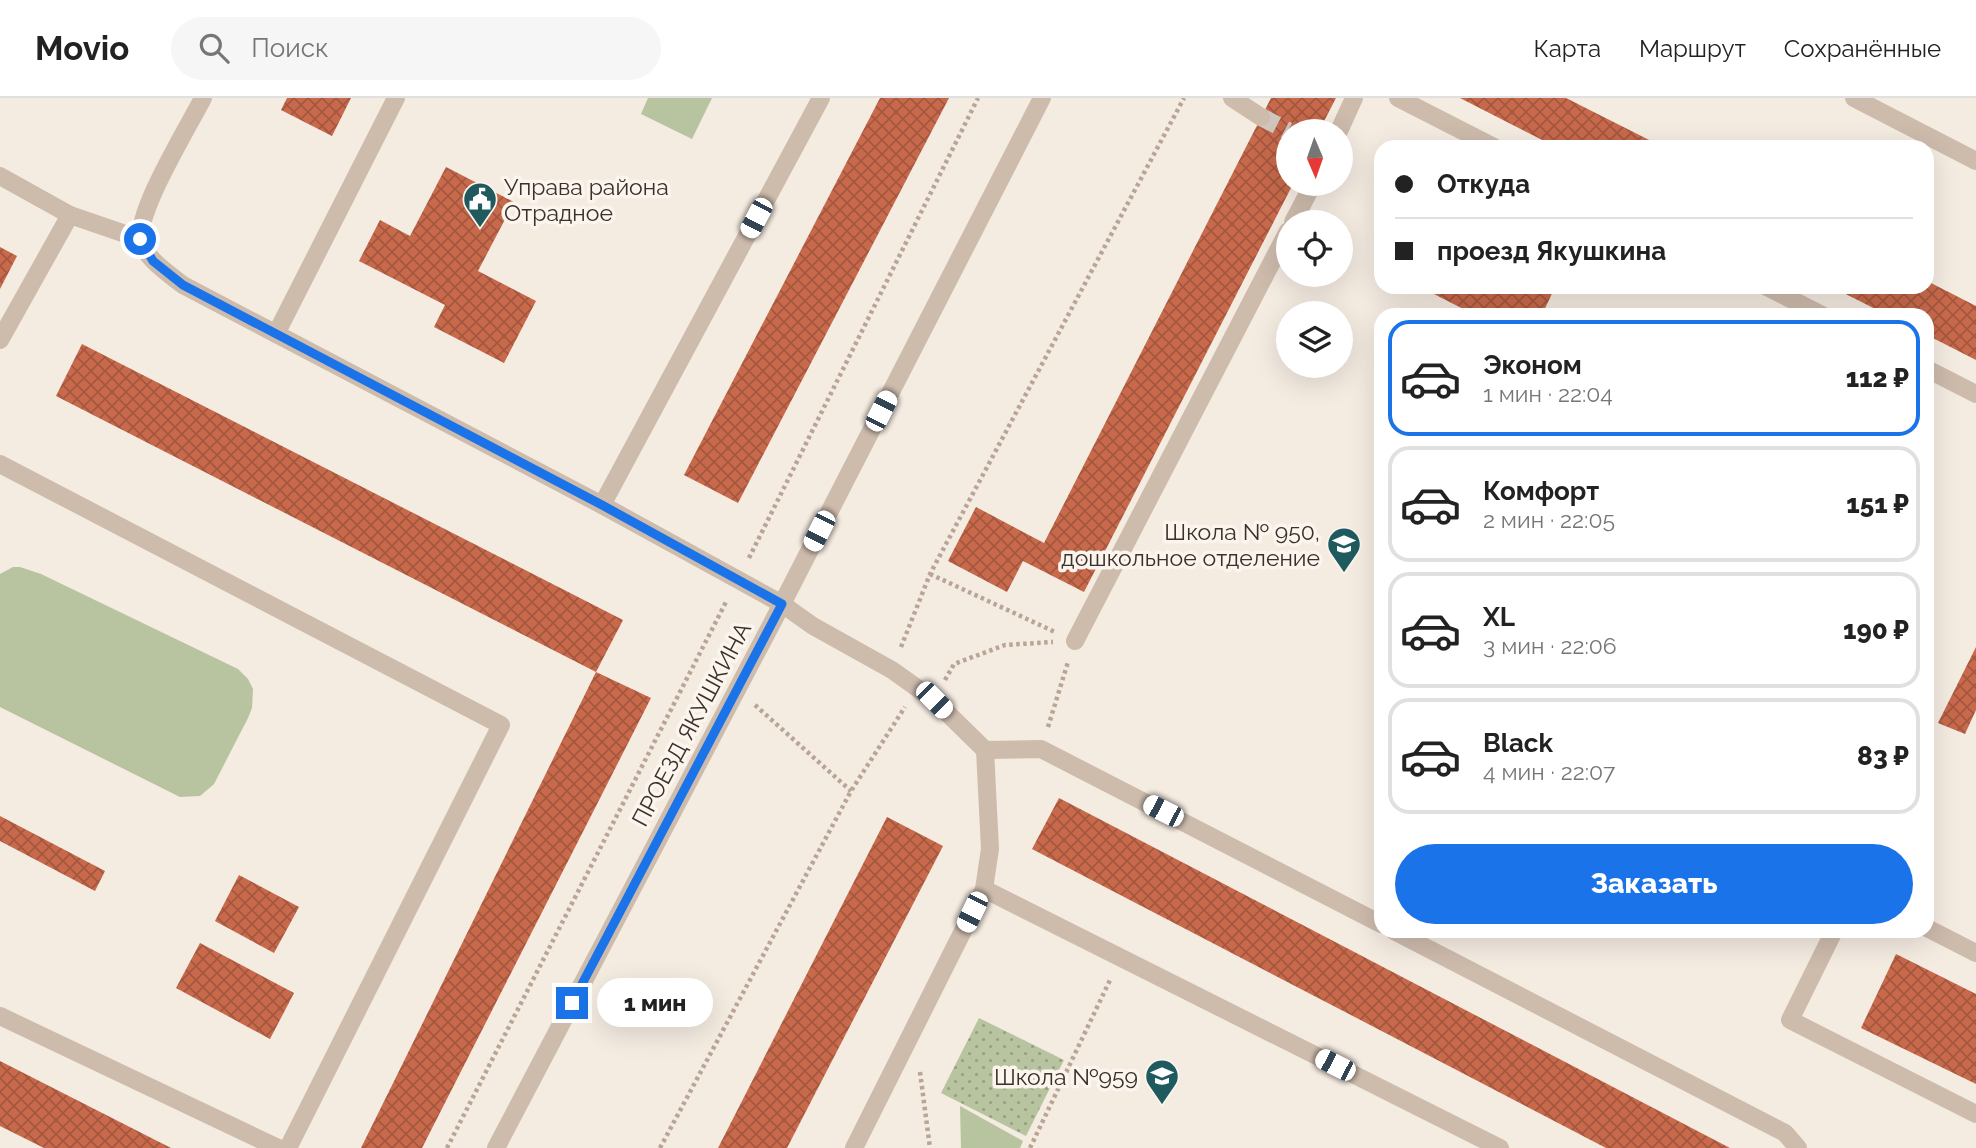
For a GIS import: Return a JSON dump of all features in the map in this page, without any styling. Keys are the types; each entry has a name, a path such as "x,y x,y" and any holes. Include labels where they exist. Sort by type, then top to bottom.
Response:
{"street":[{"path":"140,239 146,207 203,98"},
{"path":"276,334 396,98"},
{"path":"602,505 821,98"},
{"name":"ПРОЕЗД ЯКУШКИНА","path":"496,1148 782,604 1042,98"},
{"path":"1232,98 1261,117"},
{"path":"1344,119 1354,98"},
{"path":"1398,98 1480,140"},
{"path":"1854,98 1976,161"},
{"path":"0,176 70,215 140,239 153,261 183,285 602,505 782,604 813,626 892,670 934,700 985,750 990,849 984,889 854,1148"},
{"path":"0,340 70,215"},
{"path":"1075,641 1276,254"},
{"path":"1781,294 1808,308"},
{"path":"1934,373 1976,394"},
{"path":"0,464 501,725 288,1148"},
{"path":"985,750 1041,749 1374,920"},
{"path":"984,889 1500,1148"},
{"path":"1934,932 1976,953"},
{"path":"1408,938 1785,1133 1798,1148"},
{"path":"1831,938 1790,1020 1976,1114"},
{"path":"0,1016 278,1148"}],"path":[{"path":"447,1148 738,580 978,98"},
{"path":"892,670 930,574 1184,98"},
{"path":"930,574 1075,641"},
{"path":"934,700 954,664 1004,645 1075,641"},
{"path":"1041,749 1075,641"},
{"path":"660,1148 851,791 917,689"},
{"path":"737,690 851,791"},
{"path":"1030,1148 1121,957"},
{"path":"915,1029 930,1148"}],"green space":[{"path":"648,98 712,98 692,139 641,114"},
{"path":"13,567 41,574 238,669 248,679 253,689 252,708 214,784 200,796 180,797 0,707 0,574"},
{"path":"979,1018 1064,1060 1026,1136 941,1093"},
{"path":"960,1106 1023,1141 1020,1148 961,1148"}],"building":[{"path":"287,98 351,98 332,136 281,110"},
{"path":"880,98 949,98 738,503 684,475"},
{"path":"1271,98 1336,98 1325,119 1276,119 1276,196 1287,196 1280,210 1276,210 1276,217 1084,592 1023,561 1007,592 948,561 976,507 1044,543"},
{"path":"1460,98 1566,98 1649,140 1542,140"},
{"path":"446,167 514,202 478,271 536,301 504,363 434,327 445,305 359,261 380,220 410,236"},
{"path":"0,247 17,256 0,289"},
{"path":"1934,285 1976,306 1976,360 1934,339 1934,308 1873,308 1846,294 1934,294"},
{"path":"1434,294 1552,294 1545,308 1461,308"},
{"path":"82,344 623,620 596,672 56,396"},
{"path":"1976,647 1976,710 1965,734 1938,723"},
{"path":"596,672 651,698 422,1148 361,1148"},
{"path":"1059,798 1730,1148 1606,1148 1032,849"},
{"path":"0,816 105,871 95,891 0,841"},
{"path":"887,817 943,846 787,1148 718,1148"},
{"path":"239,875 299,907 274,953 215,921"},
{"path":"200,943 294,993 270,1039 176,988"},
{"path":"1896,954 1976,994 1976,1084 1861,1028"},
{"path":"0,1061 171,1148 44,1148 0,1126"}],"tunnel":[{"path":"1261,117 1276,125"}],"place":[{"name":"Управа района Отрадное","path":"480,229"},
{"name":"Школа № 950, дошкольное отделение","path":"1344,574"},
{"name":"Школа №959","path":"1162,1106"}],"route":[{"path":"140,239 153,261 183,285 602,505 782,604 572,1003"}]}
